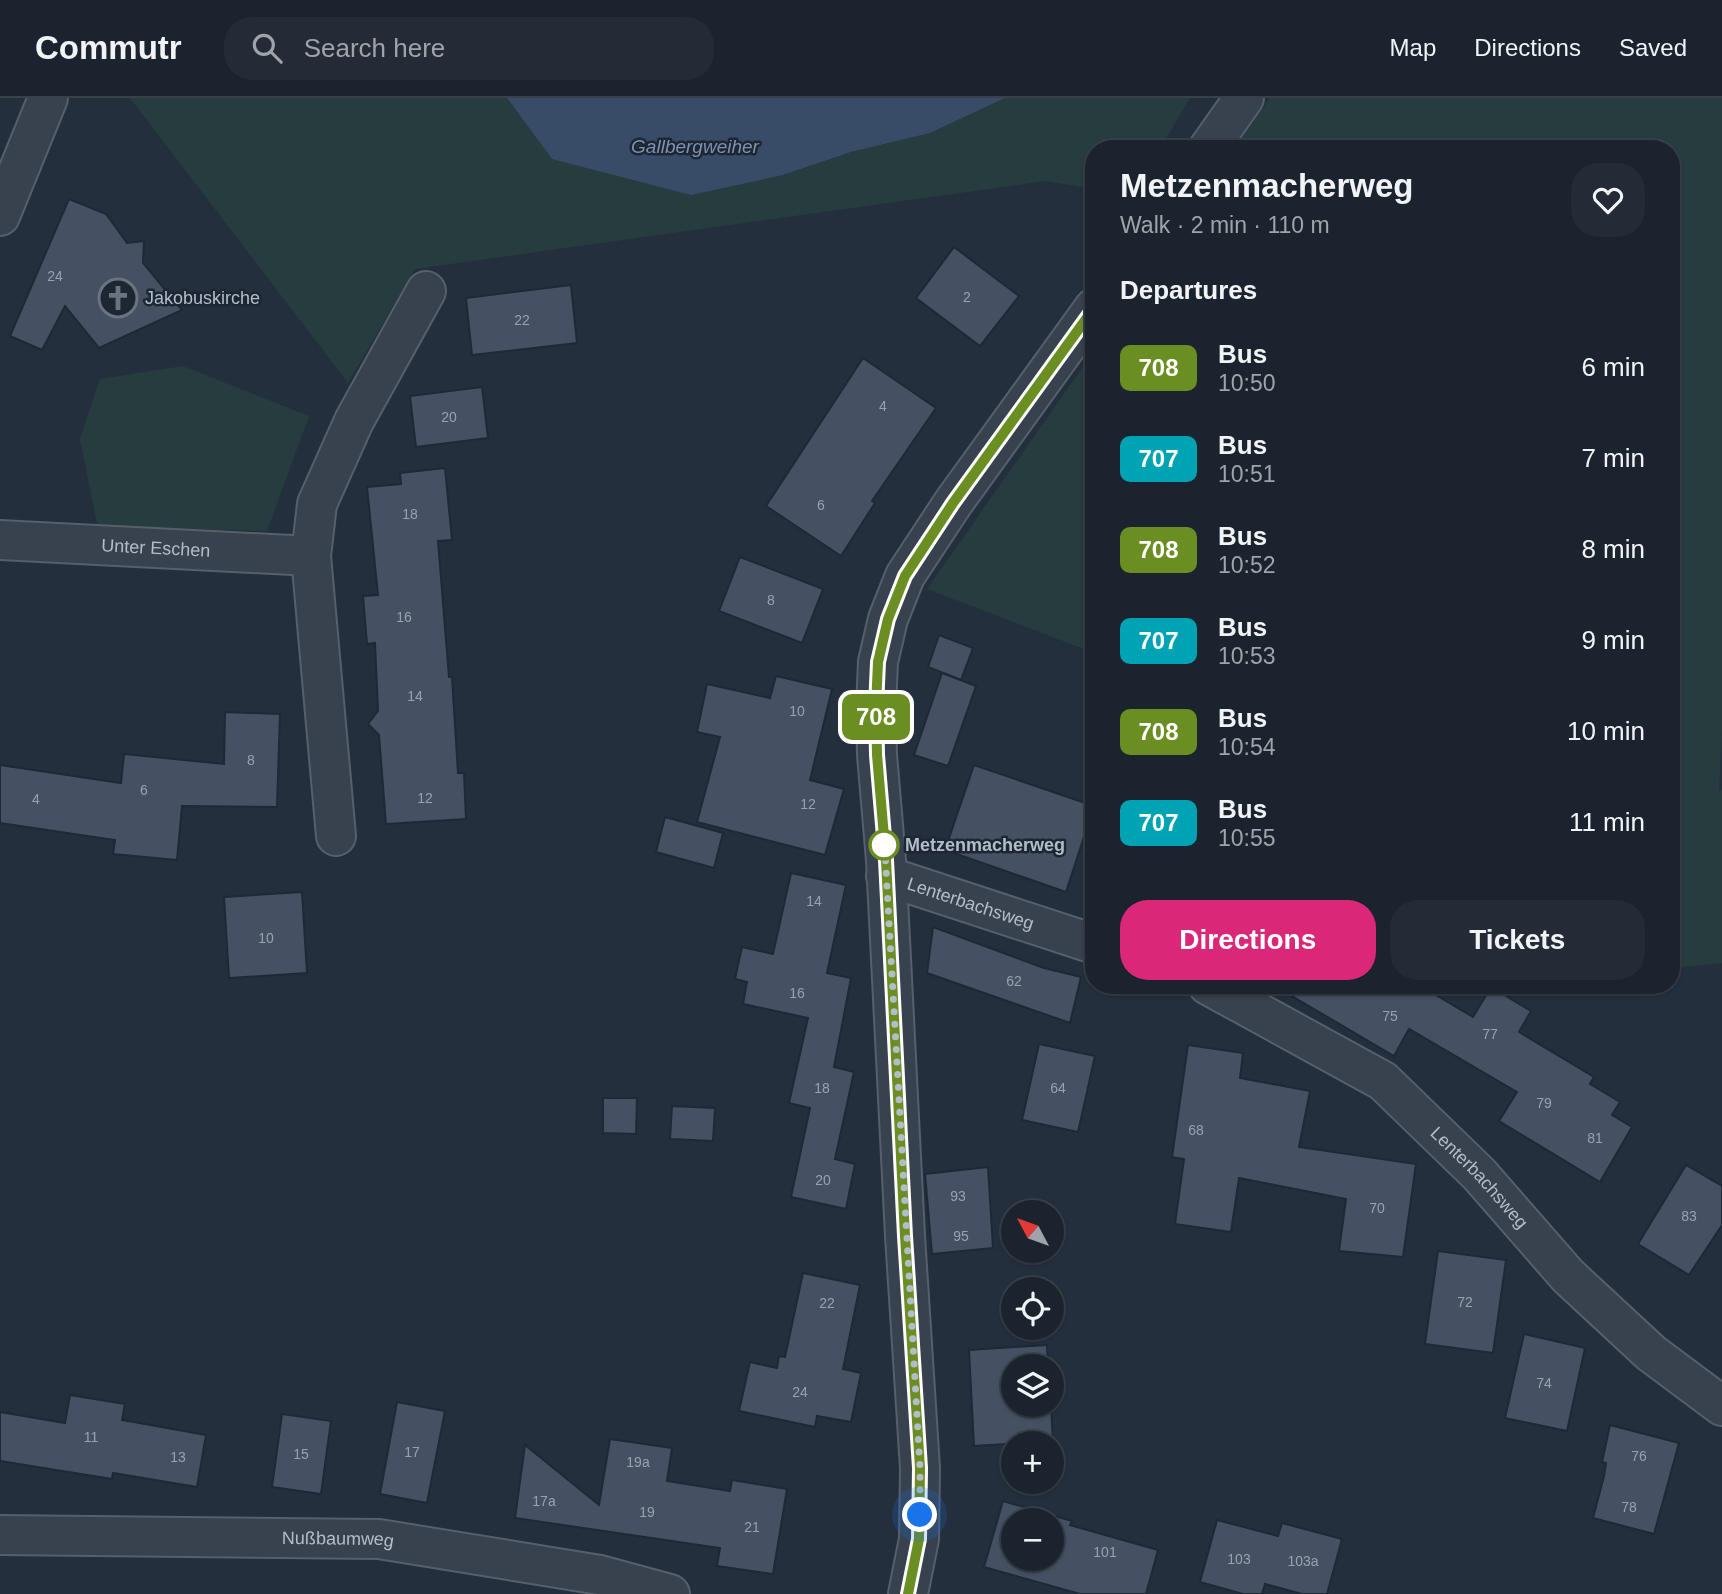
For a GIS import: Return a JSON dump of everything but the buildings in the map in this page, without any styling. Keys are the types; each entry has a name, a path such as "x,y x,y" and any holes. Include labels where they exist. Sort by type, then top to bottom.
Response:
{"street":[{"path":"0,216 48,98"},
{"path":"1214,140 1244,98"},
{"path":"336,836 311,556 317,504 354,421 426,291"},
{"path":"908,1594 919,1539 920,1468 876,707 878,662 888,619 905,576 953,503 1085,320"},
{"name":"Unter Eschen","path":"0,540 311,556"},
{"name":"Lenterbachsweg","path":"886,876 1085,941"},
{"name":"Lenterbachsweg","path":"1224,994 1383,1081 1479,1174 1567,1276 1651,1353 1722,1406"},
{"name":"Nußbaumweg","path":"0,1535 379,1539 600,1575 670,1594"}],"green space":[{"path":"130,98 507,98 552,159 783,175 851,152 930,133 1005,98 1190,98 1165,140 1085,140 1085,189 1046,181 415,269 348,383"},
{"path":"1270,98 1722,98 1722,729 1719,790 1722,790 1722,963 1680,967 1680,140 1240,140"},
{"path":"1085,364 1085,650 927,589"},
{"path":"183,366 309,416 267,531 98,528 80,439 100,379"}],"water":[{"name":"Gallbergweiher","path":"507,98 1005,98 930,133 851,152 783,175 691,195 552,159"}],"bus line":[{"name":"708","path":"908,1594 919,1539 920,1468 886,860 877,755 878,662 888,619 905,576 953,503 1085,320"}],"place":[{"name":"Jakobuskirche","path":"118,298"},
{"name":"Metzenmacherweg","path":"884,845"}],"route":[{"path":"884,845 884,834 920,1468 920,1515"}]}
